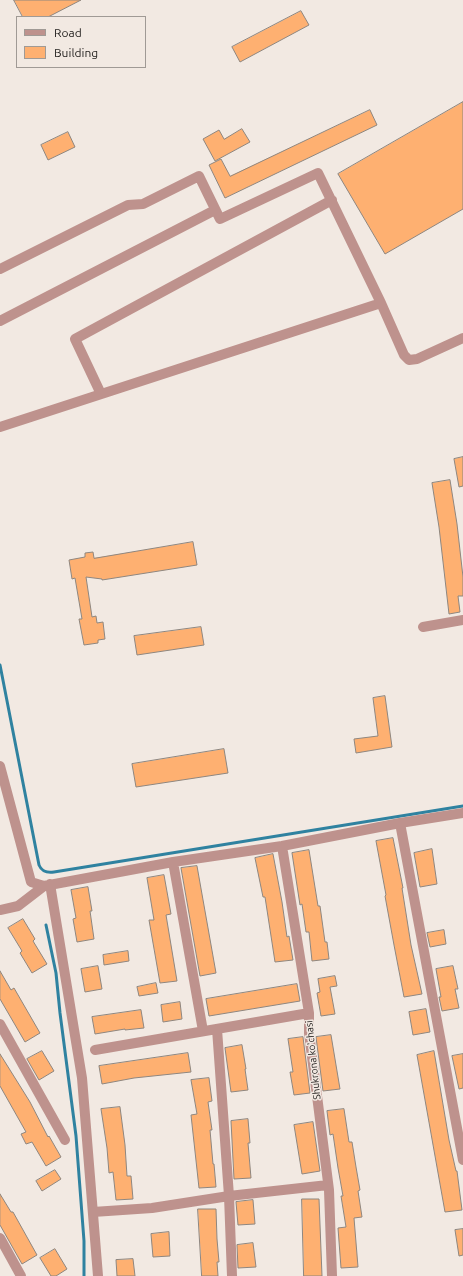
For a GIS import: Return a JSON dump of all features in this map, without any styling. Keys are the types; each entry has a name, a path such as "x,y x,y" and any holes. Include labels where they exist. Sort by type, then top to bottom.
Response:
{"street":[{"path":"0,269 128,206 143,204 199,176 220,219 318,174 381,303 404,355 409,360 417,360 463,338"},
{"path":"102,394 75,339 332,200"},
{"path":"0,321 215,210"},
{"path":"0,427 381,303"},
{"path":"422,627 463,620"},
{"path":"0,766 31,882 47,885 173,862 282,846 400,823 463,813"},
{"path":"400,823 463,1160"},
{"name":"Shukrona ko'chasi","path":"282,846 309,1013 309,1033 328,1185 332,1276"},
{"path":"173,862 203,1031"},
{"path":"0,910 18,906 47,885"},
{"path":"47,885 82,1078 98,1276"},
{"path":"95,1050 309,1013"},
{"path":"0,1024 65,1140"},
{"path":"217,1029 229,1196 232,1276"},
{"path":"93,1212 152,1208 229,1196 328,1185"},
{"path":"0,1238 21,1276"}],"building":[{"path":"14,0 81,0 50,16 22,16"},
{"path":"301,11 309,25 240,62 232,47"},
{"path":"463,102 463,209 385,254 338,174"},
{"path":"370,110 377,125 225,198 209,165 221,159 230,176"},
{"path":"242,129 250,142 215,161 203,139 219,130 224,139"},
{"path":"68,132 75,147 48,160 41,145"},
{"path":"463,457 463,486 459,487 454,459"},
{"path":"450,480 463,577 463,596 458,596 460,612 449,614 439,527 432,483"},
{"path":"193,542 197,565 102,580 86,577 92,617 96,616 97,623 103,622 105,639 98,640 98,643 84,645 79,619 82,619 75,578 72,579 69,560 85,557 85,553 93,552 94,558"},
{"path":"201,627 204,645 137,655 134,636"},
{"path":"385,696 392,747 356,753 354,739 378,736 373,698"},
{"path":"224,749 228,773 136,787 132,764"},
{"path":"393,838 403,888 411,945 422,994 404,997 376,841"},
{"path":"432,849 437,884 420,887 414,853"},
{"path":"309,850 318,906 320,906 329,959 312,961 309,932 306,932 302,904 300,905 292,853"},
{"path":"273,854 287,937 289,936 293,960 275,962 265,897 263,897 255,858"},
{"path":"197,866 216,973 200,976 181,868"},
{"path":"164,875 171,914 166,915 177,981 160,983 149,920 154,920 147,878"},
{"path":"88,887 92,911 90,911 94,939 77,942 73,919 76,918 71,890"},
{"path":"23,919 35,939 33,941 47,964 32,973 20,953 22,951 8,928"},
{"path":"444,930 446,944 430,947 427,933"},
{"path":"128,951 129,961 104,965 103,955"},
{"path":"98,966 102,989 85,992 81,969"},
{"path":"453,966 458,989 455,989 459,1008 442,1011 436,969"},
{"path":"0,971 11,990 14,988 40,1033 25,1042 0,999"},
{"path":"335,976 337,986 330,987 335,1014 321,1016 317,993 320,992 318,979"},
{"path":"156,983 158,993 139,996 137,987"},
{"path":"297,984 300,1001 209,1016 206,999"},
{"path":"180,1002 182,1019 163,1022 161,1005"},
{"path":"426,1009 430,1032 413,1035 409,1012"},
{"path":"141,1010 144,1028 125,1029 95,1034 92,1017"},
{"path":"331,1035 340,1089 323,1091 316,1037"},
{"path":"303,1037 310,1093 294,1095 290,1072 293,1072 288,1039"},
{"path":"242,1045 248,1090 231,1092 225,1048"},
{"path":"42,1051 54,1071 39,1080 27,1059"},
{"path":"434,1051 449,1140 457,1171 462,1210 445,1212 417,1055"},
{"path":"188,1053 191,1072 134,1078 102,1084 99,1066"},
{"path":"0,1054 30,1102 48,1137 49,1136 61,1157 46,1166 32,1142 26,1144 21,1134 26,1132 0,1086"},
{"path":"463,1054 463,1088 459,1089 452,1056"},
{"path":"209,1078 212,1101 208,1102 212,1130 210,1130 216,1187 199,1188 191,1115 197,1114 191,1080"},
{"path":"120,1107 127,1176 131,1176 133,1199 116,1200 113,1172 109,1173 101,1109"},
{"path":"344,1109 349,1142 352,1142 360,1190 358,1191 362,1217 354,1218 358,1267 341,1268 338,1228 346,1227 341,1196 343,1196 333,1134 330,1135 327,1111"},
{"path":"248,1119 250,1143 248,1143 251,1178 234,1179 231,1121"},
{"path":"313,1122 320,1171 302,1174 294,1125"},
{"path":"55,1170 61,1179 42,1191 36,1181"},
{"path":"0,1194 11,1212 13,1212 37,1255 22,1264 0,1225"},
{"path":"302,1199 319,1199 322,1276 304,1276"},
{"path":"253,1200 255,1224 238,1225 236,1202"},
{"path":"198,1209 216,1209 219,1262 217,1262 218,1276 202,1276"},
{"path":"463,1229 463,1255 459,1256 455,1230"},
{"path":"169,1232 170,1256 153,1257 151,1234"},
{"path":"253,1243 256,1267 238,1268 237,1245"},
{"path":"55,1249 67,1269 56,1276 51,1276 40,1258"},
{"path":"133,1259 135,1276 117,1276 116,1260"}],"waterway":[{"path":"0,665 39,865 45,872 54,872 463,806"},
{"path":"46,925 56,973 76,1136 84,1241 84,1276"}]}
